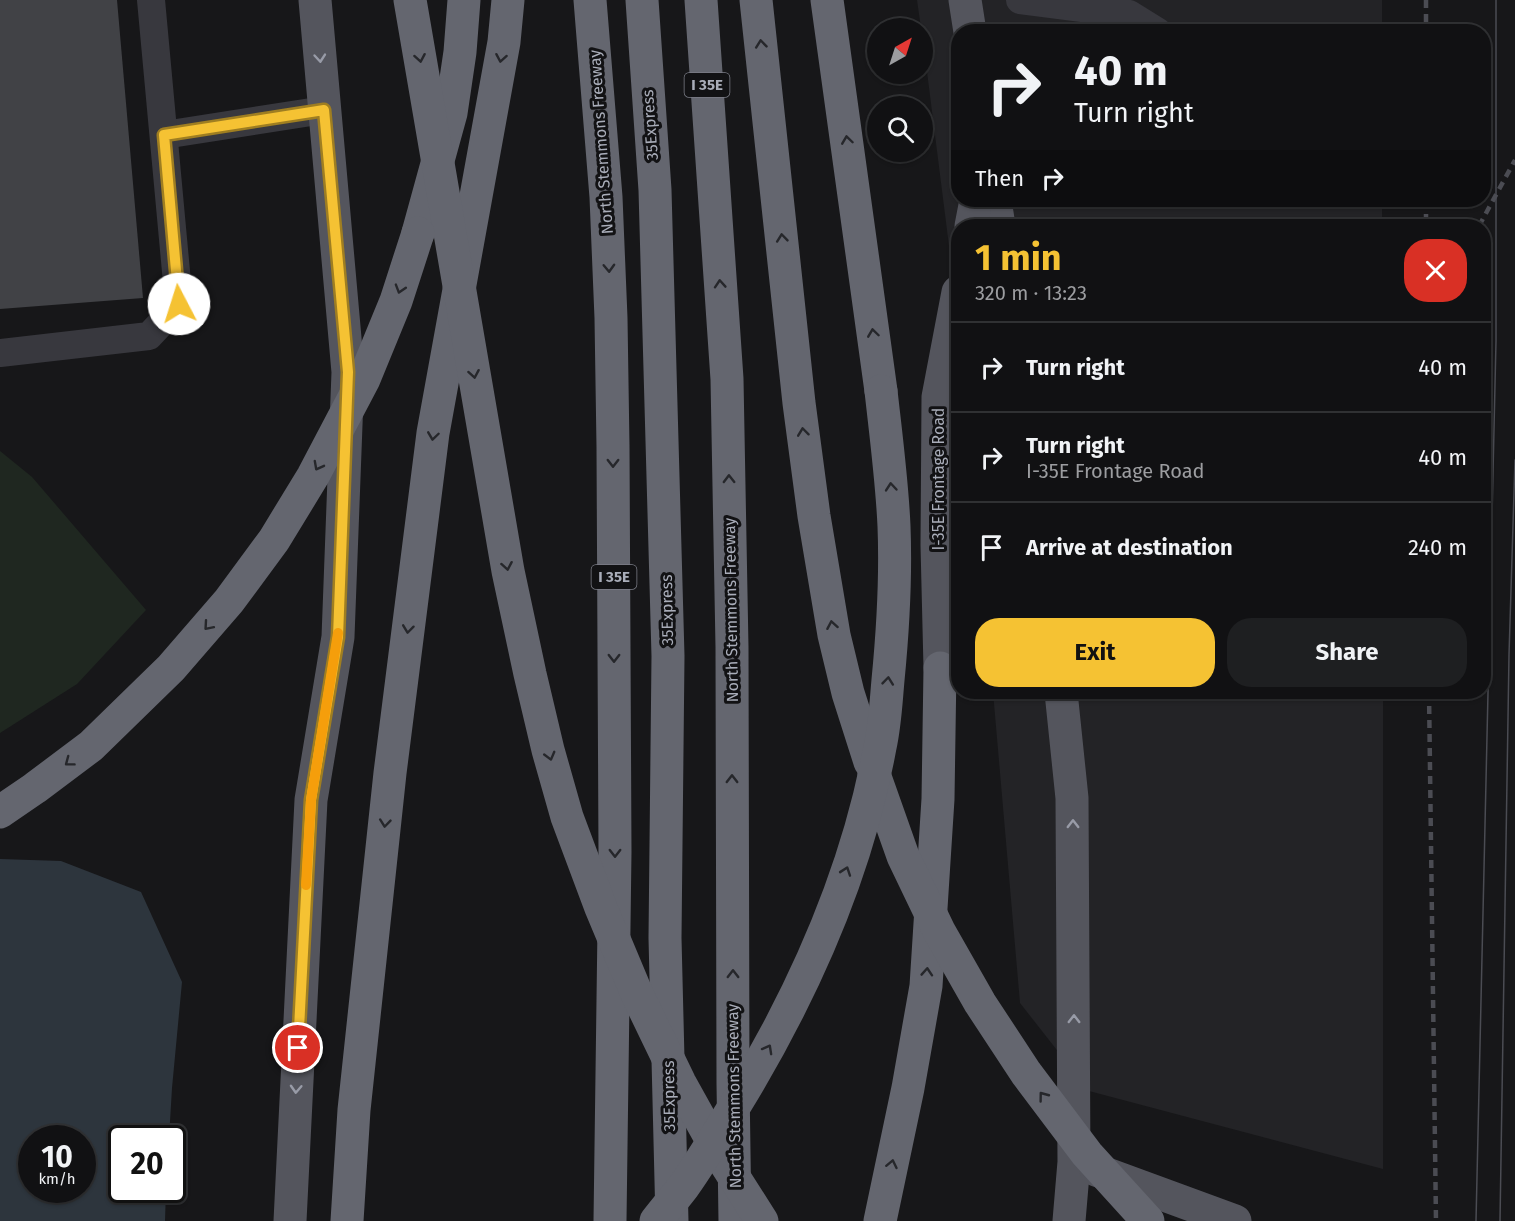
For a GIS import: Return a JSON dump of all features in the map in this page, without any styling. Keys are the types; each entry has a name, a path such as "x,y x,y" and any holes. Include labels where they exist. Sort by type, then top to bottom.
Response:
{"highway":[{"path":"410,0 508,571 548,750 567,817 601,908 637,994 680,1083 720,1155 762,1221"},
{"path":"0,812 91,746 171,668 229,601 274,540 313,476 364,379 400,290 451,113 460,52 464,0"},
{"path":"347,1221 354,1110 388,796 433,433 504,42 508,0"},
{"name":"North Stemmons Freeway","path":"590,0 606,197 613,423 615,852 610,1221"},
{"name":"35Express","path":"642,0 655,190 668,656 665,938 672,1221"},
{"name":"North Stemmons Freeway","path":"701,0 727,379 732,647 735,1221"},
{"path":"756,0 798,391 814,516 834,635 848,693 870,762 903,856 939,931 980,1003 1026,1073 1087,1154 1148,1221"},
{"path":"656,1221 710,1147 760,1064 817,952 866,810 881,746 891,643 894,527 881,391 827,0"},
{"path":"880,1221 908,1088 926,986 938,799 940,668"}],"main road":[{"path":"290,1221 311,800 338,637 348,372 315,0"},
{"path":"965,0 969,24"},
{"name":"I-35E Frontage Road","path":"940,668 937,545 938,397 951,329"},
{"path":"1062,699 1072,798 1074,1162 1069,1221"},
{"path":"1074,1162 1235,1221"}],"lane":[{"path":"0,353 149,336 179,304 152,0"},
{"path":"1020,0 1129,14 1145,24"},
{"path":"164,135 324,110"}],"shaded area":[{"path":"917,0 1382,0 1382,24 951,24 951,207 1382,207 1382,219 951,219 951,262 933,119 933,96 930,96 929,84 933,84 933,18 920,18"},
{"path":"0,451 32,477 146,610 77,684 0,733"},
{"path":"994,699 1383,699 1383,1169 1089,1091 1020,1003"},
{"path":"0,859 61,861 141,892 182,982 170,1125 108,1125 108,1203 166,1203 165,1221 0,1221"}],"building":[{"path":"0,0 117,0 143,298 0,309"}],"tram line":[{"path":"1491,561 1496,341 1496,0"},
{"path":"1500,1221 1509,655 1515,460"},
{"path":"1476,1221 1488,699"}],"railway":[{"path":"1426,0 1426,24"},
{"path":"1491,204 1515,160"},
{"path":"1426,207 1426,219"},
{"path":"1483,219 1489,207"},
{"path":"1429,699 1436,1221"}],"slow traffic":[{"path":"306,885 311,800 338,633"}],"route":[{"path":"179,304 164,135 324,110 348,372 338,637 311,800 298,1048"}]}
